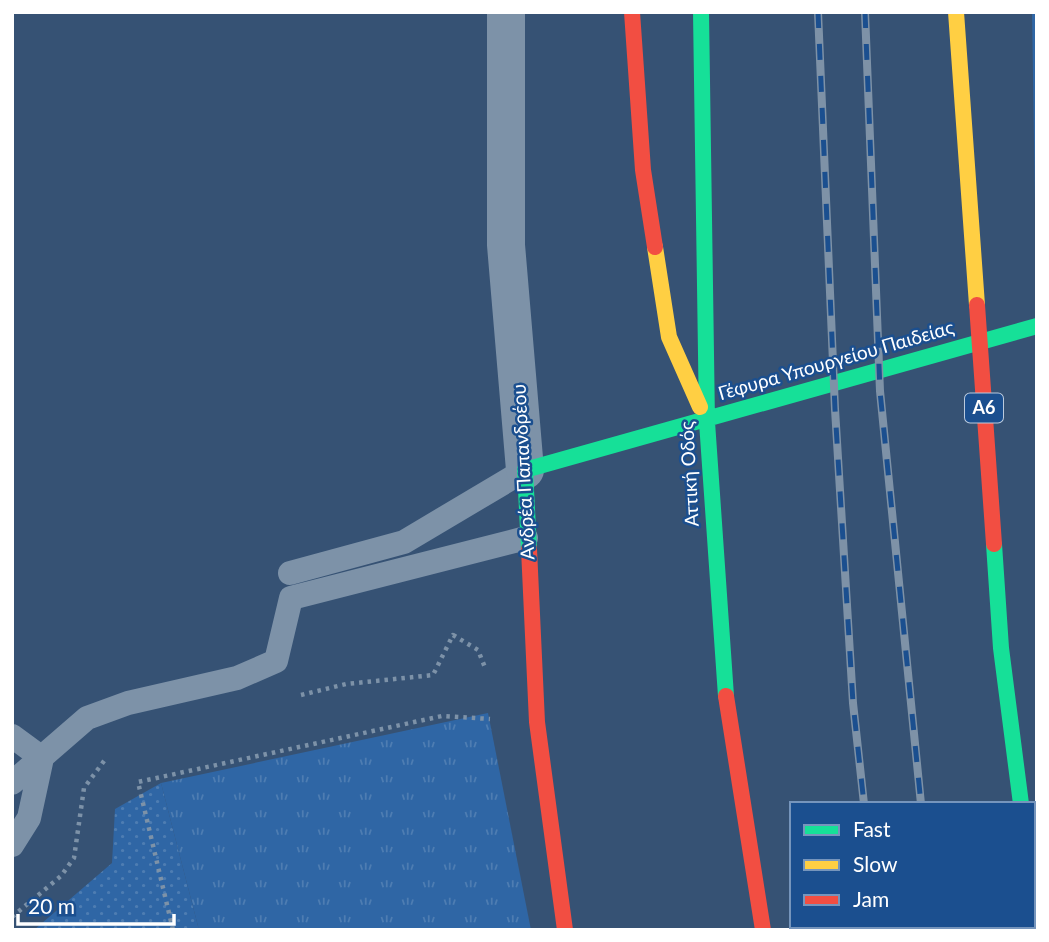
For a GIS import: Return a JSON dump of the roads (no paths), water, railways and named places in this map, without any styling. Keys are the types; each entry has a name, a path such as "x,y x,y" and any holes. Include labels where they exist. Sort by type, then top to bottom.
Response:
{"main road":[{"path":"632,12 643,170 668,337 707,422"},
{"name":"Αττική Οδός","path":"701,12 707,422 723,679 763,930"},
{"name":"Α6","path":"956,12 1001,648 1021,802"},
{"name":"Γέφυρα Υπουργείου Παιδείας","path":"525,470 1037,326"},
{"name":"Ανδρέα Παπανδρέου","path":"525,470 526,538 537,722 565,930"}],"street":[{"name":"Ανδρέα Παπανδρέου","path":"506,12 506,245 525,470"}],"lane":[{"path":"290,586 404,542 525,470"},
{"path":"290,586 526,538"},
{"path":"12,783 87,718 128,704 237,678 276,661 290,586"},
{"path":"12,736 42,758"},
{"path":"12,845 29,818 42,758"}],"railway":[{"path":"818,12 835,409 853,703 864,802"},
{"path":"865,12 880,391 921,802"}]}
